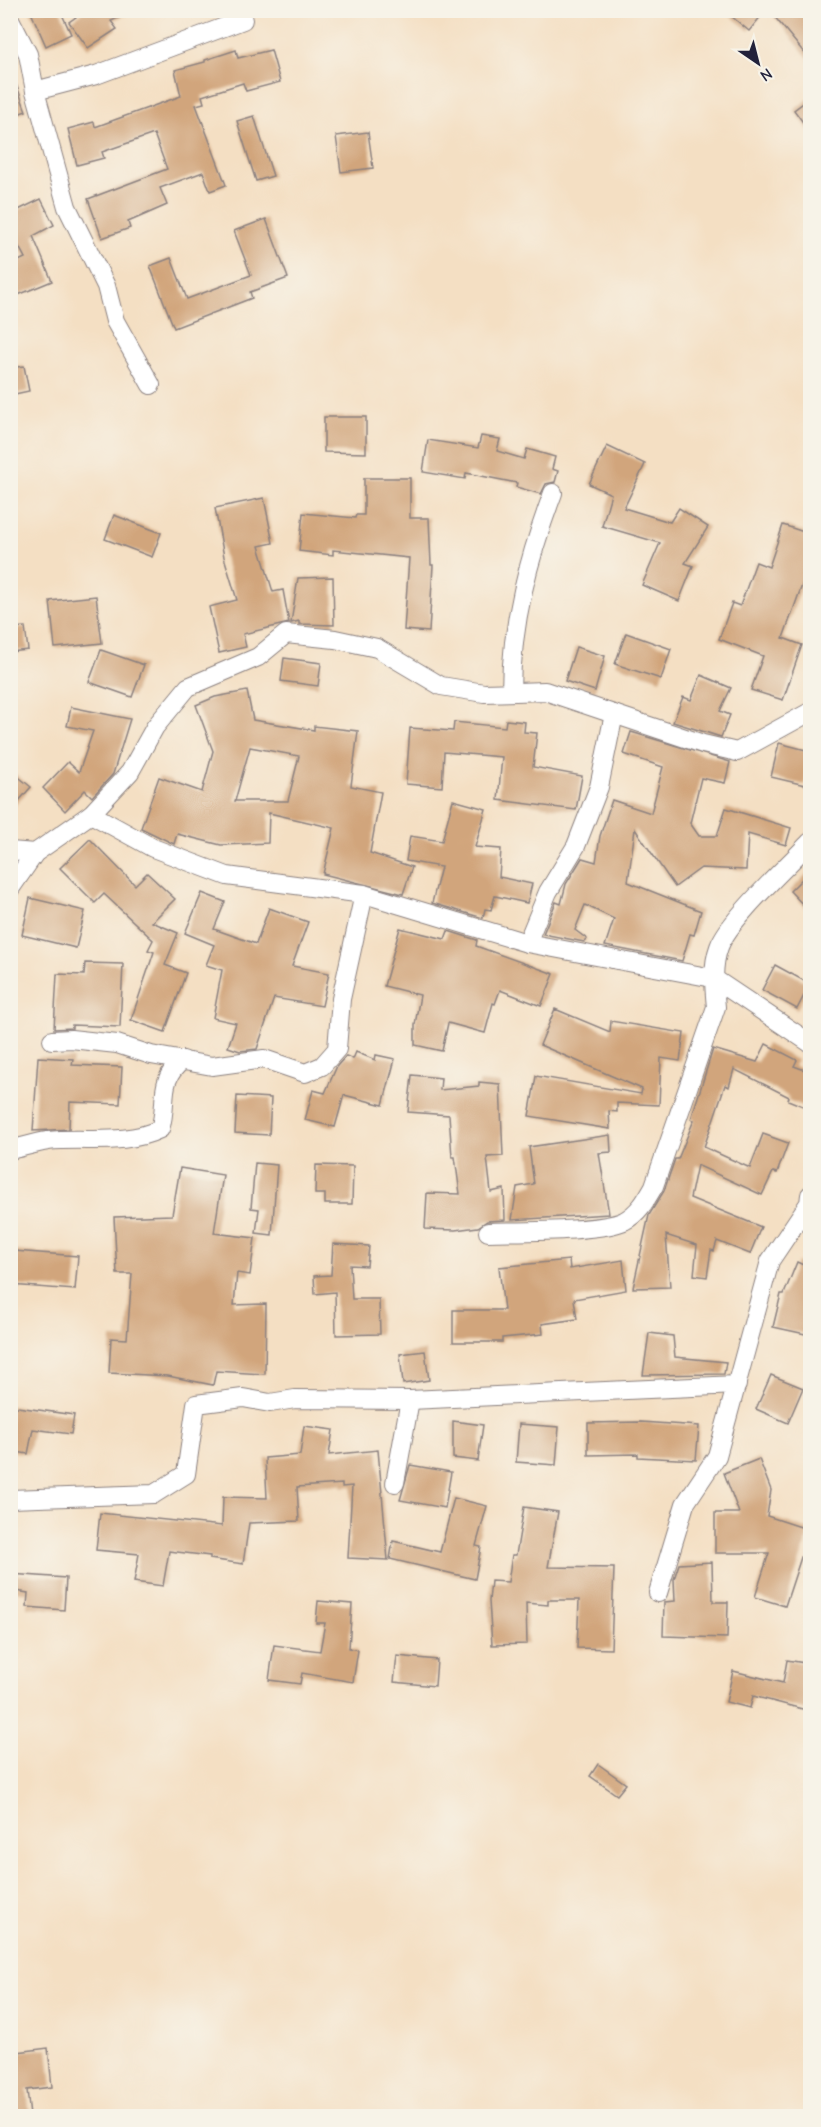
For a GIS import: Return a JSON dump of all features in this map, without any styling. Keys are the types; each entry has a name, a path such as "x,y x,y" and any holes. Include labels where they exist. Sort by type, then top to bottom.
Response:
{"street":[{"path":"10,19 28,54 35,91 67,207 106,286 115,321 151,385"},
{"path":"35,91 96,75 243,20"},
{"path":"511,692 511,656 529,561 553,493"},
{"path":"10,889 35,853 91,814 130,772 155,728 188,687 258,657 286,634 335,639 377,648 441,686 484,693 545,691 703,744 737,752 810,712"},
{"path":"527,943 548,892 576,846 599,787 614,714"},
{"path":"91,814 153,849 228,876 364,894 527,943 713,978 810,1043"},
{"path":"488,1232 596,1227 623,1221 642,1207 654,1186 716,1007 713,978 719,946 746,909 810,842"},
{"path":"10,851 35,853"},
{"path":"52,1040 71,1039 117,1044 151,1054 212,1066 264,1059 305,1073 322,1066 337,1048 341,999 364,894"},
{"path":"10,1150 48,1141 123,1139 148,1135 160,1129 164,1117 164,1088 172,1069 183,1060"},
{"path":"658,1593 685,1504 717,1456 770,1261 809,1203 810,1194"},
{"path":"10,1499 154,1494 186,1474 196,1404 243,1398 270,1403 319,1399 410,1400 737,1385"},
{"path":"395,1483 410,1400"}],"building":[{"path":"30,10 60,10 71,34 46,46"},
{"path":"86,10 135,11 111,21 117,29 88,48 69,22"},
{"path":"724,10 766,10 749,31"},
{"path":"769,10 810,10 810,60"},
{"path":"236,50 238,58 271,50 280,82 246,91 243,83 202,96 204,103 196,105 226,185 210,191 203,172 160,188 167,205 128,222 130,228 102,238 88,199 167,169 154,134 102,152 104,158 77,165 68,129 94,122 95,127 181,96 175,70"},
{"path":"12,73 26,111 10,117 10,74"},
{"path":"810,98 810,132 794,110"},
{"path":"254,116 273,176 256,181 237,121"},
{"path":"368,132 373,168 341,172 336,136"},
{"path":"41,199 54,225 33,236 52,281 18,295 10,278 10,265 25,258 10,230 10,214"},
{"path":"266,219 288,278 250,292 252,298 174,328 150,266 171,258 187,299 251,275 234,231"},
{"path":"24,366 29,391 10,395 10,368"},
{"path":"324,417 366,417 366,453 324,452"},
{"path":"481,436 500,439 497,451 524,459 527,449 555,457 552,469 558,471 555,482 546,484 541,494 516,487 517,483 466,473 465,479 423,472 428,440 478,448"},
{"path":"607,446 645,464 624,508 670,522 679,508 708,527 685,563 693,566 679,601 642,585 660,543 602,526 611,494 589,484"},
{"path":"364,478 410,478 410,518 429,518 431,565 433,565 429,632 404,630 409,558 333,550 333,555 299,551 303,513 355,518 356,515 364,515"},
{"path":"264,498 273,543 259,546 273,592 283,590 289,623 243,634 246,647 219,653 209,607 237,600 224,557 215,508"},
{"path":"114,515 161,533 152,557 105,539"},
{"path":"783,525 810,534 810,563 783,638 802,645 783,700 751,690 763,656 719,639 732,603 740,606 756,562 769,567"},
{"path":"333,577 334,625 299,624 299,621 291,623 298,578"},
{"path":"96,596 102,643 55,648 50,601"},
{"path":"25,627 28,650 10,652 10,628"},
{"path":"626,633 671,649 661,679 615,664"},
{"path":"576,647 605,656 595,691 565,681"},
{"path":"101,650 144,665 132,697 89,682"},
{"path":"284,658 321,663 318,686 281,681"},
{"path":"701,675 731,688 720,711 730,715 721,737 673,722 683,697 691,700"},
{"path":"247,691 253,720 314,730 314,726 358,731 351,786 381,792 370,853 412,867 403,894 323,874 334,828 269,813 268,843 221,845 177,834 174,844 141,828 159,777 202,792 213,751 196,705 215,697","holes":["250,747 299,756 288,801 235,801"]},
{"path":"71,707 130,719 113,774 92,797 85,790 65,811 43,788 68,762 79,772 93,731 67,726"},
{"path":"506,720 525,722 524,732 537,733 533,767 582,776 576,810 498,800 502,757 444,752 442,787 406,784 410,728 453,731 454,722 505,727"},
{"path":"631,732 730,762 725,783 701,778 690,823 699,836 717,836 726,808 791,828 786,845 748,834 746,870 701,868 675,887 635,829 628,882 701,911 694,935 690,934 682,961 605,946 614,919 585,905 575,930 587,939 584,942 543,934 556,902 561,904 566,884 582,858 596,862 600,836 612,800 651,813 663,767 624,754"},
{"path":"779,743 810,751 805,785 771,777"},
{"path":"10,770 31,787 10,811"},
{"path":"453,800 486,809 475,847 501,849 499,877 532,884 527,903 495,896 491,910 485,909 483,918 432,903 441,867 406,861 410,836 442,841"},
{"path":"90,839 135,885 147,873 175,899 152,922 178,933 165,965 186,973 165,1032 131,1020 154,952 148,950 153,940 104,894 95,903 60,868"},
{"path":"810,871 810,912 790,891"},
{"path":"202,893 225,902 214,929 256,944 269,908 308,922 292,966 329,973 322,1006 274,998 257,1049 240,1051 228,1047 236,1023 213,1018 222,970 206,965 214,945 185,933"},
{"path":"30,898 85,911 76,948 22,935"},
{"path":"400,928 445,939 448,931 477,940 476,946 554,974 541,1006 500,990 495,1004 493,1003 485,1033 448,1023 442,1051 415,1045 415,1025 420,995 384,986"},
{"path":"85,963 123,964 120,1027 72,1025 72,1028 54,1029 57,974 84,975"},
{"path":"775,965 810,984 797,1009 762,990"},
{"path":"555,1009 610,1032 611,1021 684,1033 680,1061 661,1058 659,1105 617,1103 617,1112 609,1111 610,1129 529,1116 536,1076 641,1094 642,1089 540,1045"},
{"path":"766,1044 797,1060 794,1066 810,1072 810,1109 788,1100 789,1097 734,1069 729,1087 725,1085 704,1147 750,1168 763,1134 788,1143 777,1173 773,1172 762,1195 697,1165 690,1198 761,1227 750,1254 717,1241 714,1251 711,1250 707,1277 694,1275 697,1245 666,1235 670,1287 633,1288 649,1215 664,1191 675,1159 678,1159 694,1120 691,1119 713,1049 757,1062"},
{"path":"356,1052 375,1060 376,1055 395,1059 383,1105 344,1095 335,1127 305,1120 313,1090 325,1093 337,1066 346,1056 353,1059"},
{"path":"38,1057 73,1059 72,1065 122,1067 120,1104 70,1102 69,1129 33,1131"},
{"path":"412,1075 441,1078 440,1090 479,1086 479,1082 500,1084 503,1156 487,1157 491,1192 504,1189 505,1220 487,1221 478,1227 455,1230 425,1229 427,1193 460,1194 455,1157 452,1157 449,1115 408,1112"},
{"path":"237,1096 271,1098 269,1135 235,1133"},
{"path":"610,1135 611,1152 599,1153 609,1214 512,1220 517,1187 534,1184 529,1147"},
{"path":"255,1163 277,1165 272,1235 256,1233 259,1209 251,1208"},
{"path":"316,1165 353,1166 352,1204 325,1204 325,1194 315,1194"},
{"path":"180,1168 223,1175 214,1233 255,1238 250,1275 237,1273 234,1305 266,1304 265,1374 216,1371 213,1385 168,1376 109,1373 111,1338 127,1339 132,1274 117,1274 114,1217 172,1215"},
{"path":"333,1244 369,1246 367,1266 350,1265 352,1299 379,1299 380,1334 336,1335 335,1292 315,1294 314,1276 331,1275"},
{"path":"14,1251 78,1256 75,1290 11,1285"},
{"path":"569,1260 570,1269 623,1260 626,1290 574,1299 577,1319 542,1324 543,1334 502,1338 502,1342 453,1342 453,1310 504,1310 499,1267"},
{"path":"797,1262 810,1268 810,1335 773,1327 781,1294 784,1294"},
{"path":"649,1333 673,1336 675,1357 726,1362 724,1374 643,1375"},
{"path":"425,1351 429,1380 403,1384 400,1354"},
{"path":"771,1375 803,1388 788,1423 756,1409"},
{"path":"10,1406 74,1415 71,1434 33,1429 28,1454 10,1451"},
{"path":"453,1421 483,1425 478,1461 453,1458"},
{"path":"641,1422 699,1426 696,1460 638,1457 638,1454 588,1455 588,1423"},
{"path":"519,1424 559,1427 556,1465 516,1462"},
{"path":"304,1426 333,1430 329,1455 378,1450 388,1560 348,1558 352,1486 342,1487 342,1484 297,1487 299,1521 249,1523 243,1564 210,1559 210,1556 169,1551 163,1586 134,1582 139,1554 96,1550 100,1513 222,1526 223,1497 267,1498 265,1458 300,1455"},
{"path":"759,1459 771,1490 767,1516 810,1530 785,1606 755,1597 769,1553 715,1553 715,1513 739,1513 724,1473"},
{"path":"410,1465 451,1472 445,1508 400,1500"},
{"path":"454,1498 487,1506 476,1546 481,1547 475,1579 390,1559 393,1541 440,1552"},
{"path":"524,1507 558,1512 548,1567 614,1568 611,1649 577,1648 579,1600 548,1600 548,1605 526,1603 527,1644 492,1645 489,1601 491,1581 508,1582 512,1555 516,1555"},
{"path":"712,1562 713,1602 728,1602 727,1638 663,1636 664,1602 675,1601 674,1579 679,1564"},
{"path":"10,1574 66,1578 64,1610 27,1607 28,1593 10,1590"},
{"path":"318,1601 352,1604 349,1648 358,1650 353,1682 302,1673 300,1684 269,1680 274,1645 320,1651 325,1623 316,1623"},
{"path":"397,1656 437,1660 435,1686 394,1682"},
{"path":"787,1660 810,1664 810,1711 753,1696 750,1708 726,1702 733,1671 783,1683"},
{"path":"598,1764 626,1784 617,1795 590,1776"},
{"path":"48,2048 52,2087 27,2090 30,2116 10,2116 10,2053"}]}
